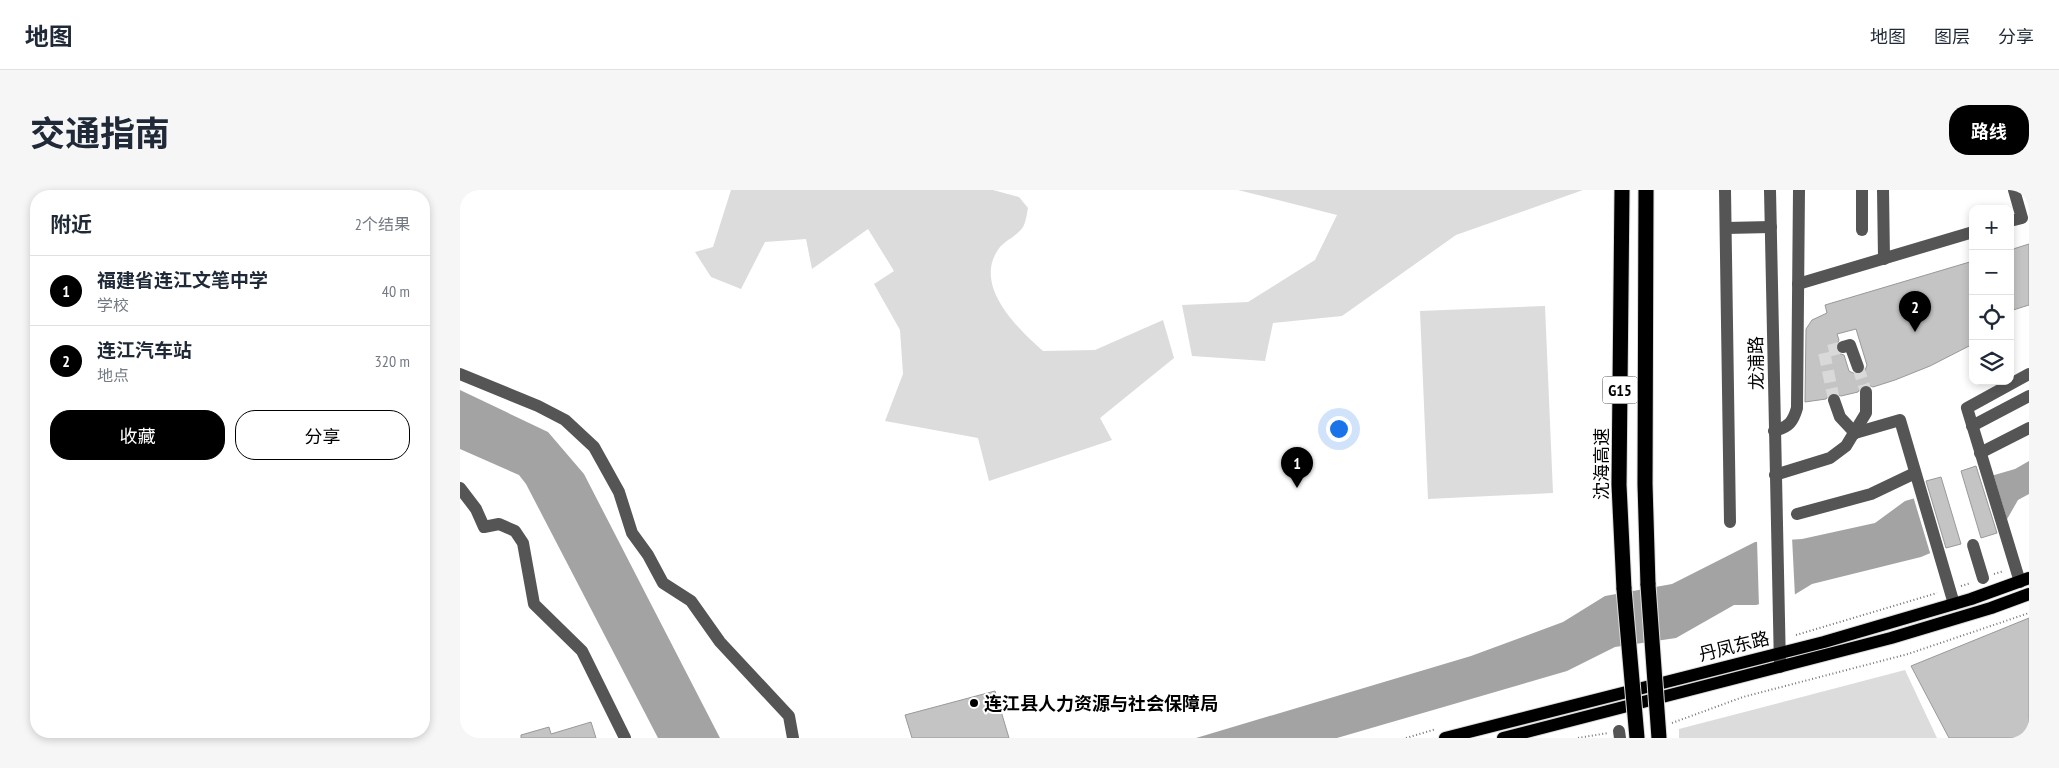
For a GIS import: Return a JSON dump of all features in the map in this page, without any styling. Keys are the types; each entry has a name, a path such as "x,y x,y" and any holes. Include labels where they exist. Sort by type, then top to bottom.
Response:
{"highway":[{"name":"沈海高速","path":"1622,190 1620,485 1624,589 1637,738"},
{"name":"G15","path":"1646,190 1645,484 1648,584 1659,738"}],"main road":[{"name":"丹凤东路","path":"1443,733 1780,646 1954,604 2024,580"},
{"name":"丹凤东路","path":"1503,738 1911,632 2029,594"}],"street":[{"path":"1725,190 1730,522"},
{"name":"龙浦路","path":"1770,190 1780,667"},
{"path":"1774,431 1784,428 1793,422 1798,408 1798,190"},
{"path":"1862,190 1862,230"},
{"path":"1883,190 1884,259"},
{"path":"2014,190 2022,218 2014,220"},
{"path":"1726,228 1771,227"},
{"path":"1798,284 1969,233"},
{"path":"1843,347 1850,345 1858,366"},
{"path":"460,374 538,406 565,420 594,447 619,492 632,533 648,555 663,583 691,601 720,642 789,716 793,738"},
{"path":"2024,580 2015,567 1967,408 2029,374"},
{"path":"1775,475 1830,458 1846,446 1866,413 1866,392"},
{"path":"1972,426 2029,396"},
{"path":"1834,400 1840,417 1855,432"},
{"path":"1855,432 1900,420 1954,604"},
{"path":"1980,452 2029,428"},
{"path":"1798,514 1871,494 1915,472"},
{"path":"460,488 476,509 484,527 499,524 515,531 523,543 534,604 582,651 625,738"},
{"path":"1973,545 1983,578"}],"path":[{"path":"1780,646 2015,567"},
{"path":"1669,724 1743,697 1908,654 2029,613"},
{"path":"1406,738 1443,733"},
{"path":"1578,738 1619,735"}],"shaded area":[{"path":"731,190 993,190 1019,197 1028,208 1025,223 1018,233 1000,247 992,261 991,276 994,290 1001,304 1021,330 1043,351 1095,350 1163,320 1174,358 1100,418 1112,440 989,481 978,438 885,421 903,374 900,330 874,284 894,271 868,229 812,269 806,239 765,242 741,289 711,277 695,252 713,247"},
{"path":"1238,190 1583,190 1456,235 1342,316 1273,323 1265,361 1192,356 1182,305 1248,302 1315,260 1337,215"},
{"path":"1545,306 1553,493 1428,499 1420,311"},
{"path":"460,390 548,432 584,474 720,738 658,738 526,484 519,475 460,449"},
{"path":"2029,461 2029,494 2018,500 2006,521 1921,557 1812,584 1794,595 1756,605 1734,605 1676,638 1615,647 1567,671 1337,738 1196,738 1471,656 1563,622 1605,596 1672,584 1755,542 1802,539 1875,523 1905,501 2015,469"},
{"path":"1905,670 1937,738 1679,738 1679,729"}],"pier":[{"path":"1993,473 2008,523 1931,556 1913,496"},
{"path":"1792,537 1795,597 1759,607 1757,540"}],"building":[{"path":"2029,244 2029,305 2014,310 2014,250"},
{"path":"1969,262 1969,346 1930,366 1895,380 1873,387 1866,384 1862,385 1858,392 1841,396 1832,392 1826,399 1805,402 1806,329 1812,320 1827,313 1825,305","holes":["1856,329 1867,365 1864,373 1857,375 1849,371 1844,355 1838,353 1835,349 1839,340 1837,334"]},
{"path":"1976,466 1997,533 1981,538 1961,471"},
{"path":"1941,477 1961,544 1946,548 1926,481"},
{"path":"2029,618 2029,738 1949,738 1911,666"},
{"name":"连江县人力资源与社会保障局","path":"995,691 1009,738 912,738 905,715"},
{"path":"591,722 596,738 521,738 521,735 549,727 551,734"}],"tunnel":[{"path":"1834,400 1824,352 1843,347"},
{"path":"1858,367 1866,392"}],"place":[{"name":"连江汽车站","path":"1915,332"},
{"name":"福建省连江文笔中学","path":"1297,488"},
{"name":"连江县人力资源与社会保障局","path":"974,703"}]}
